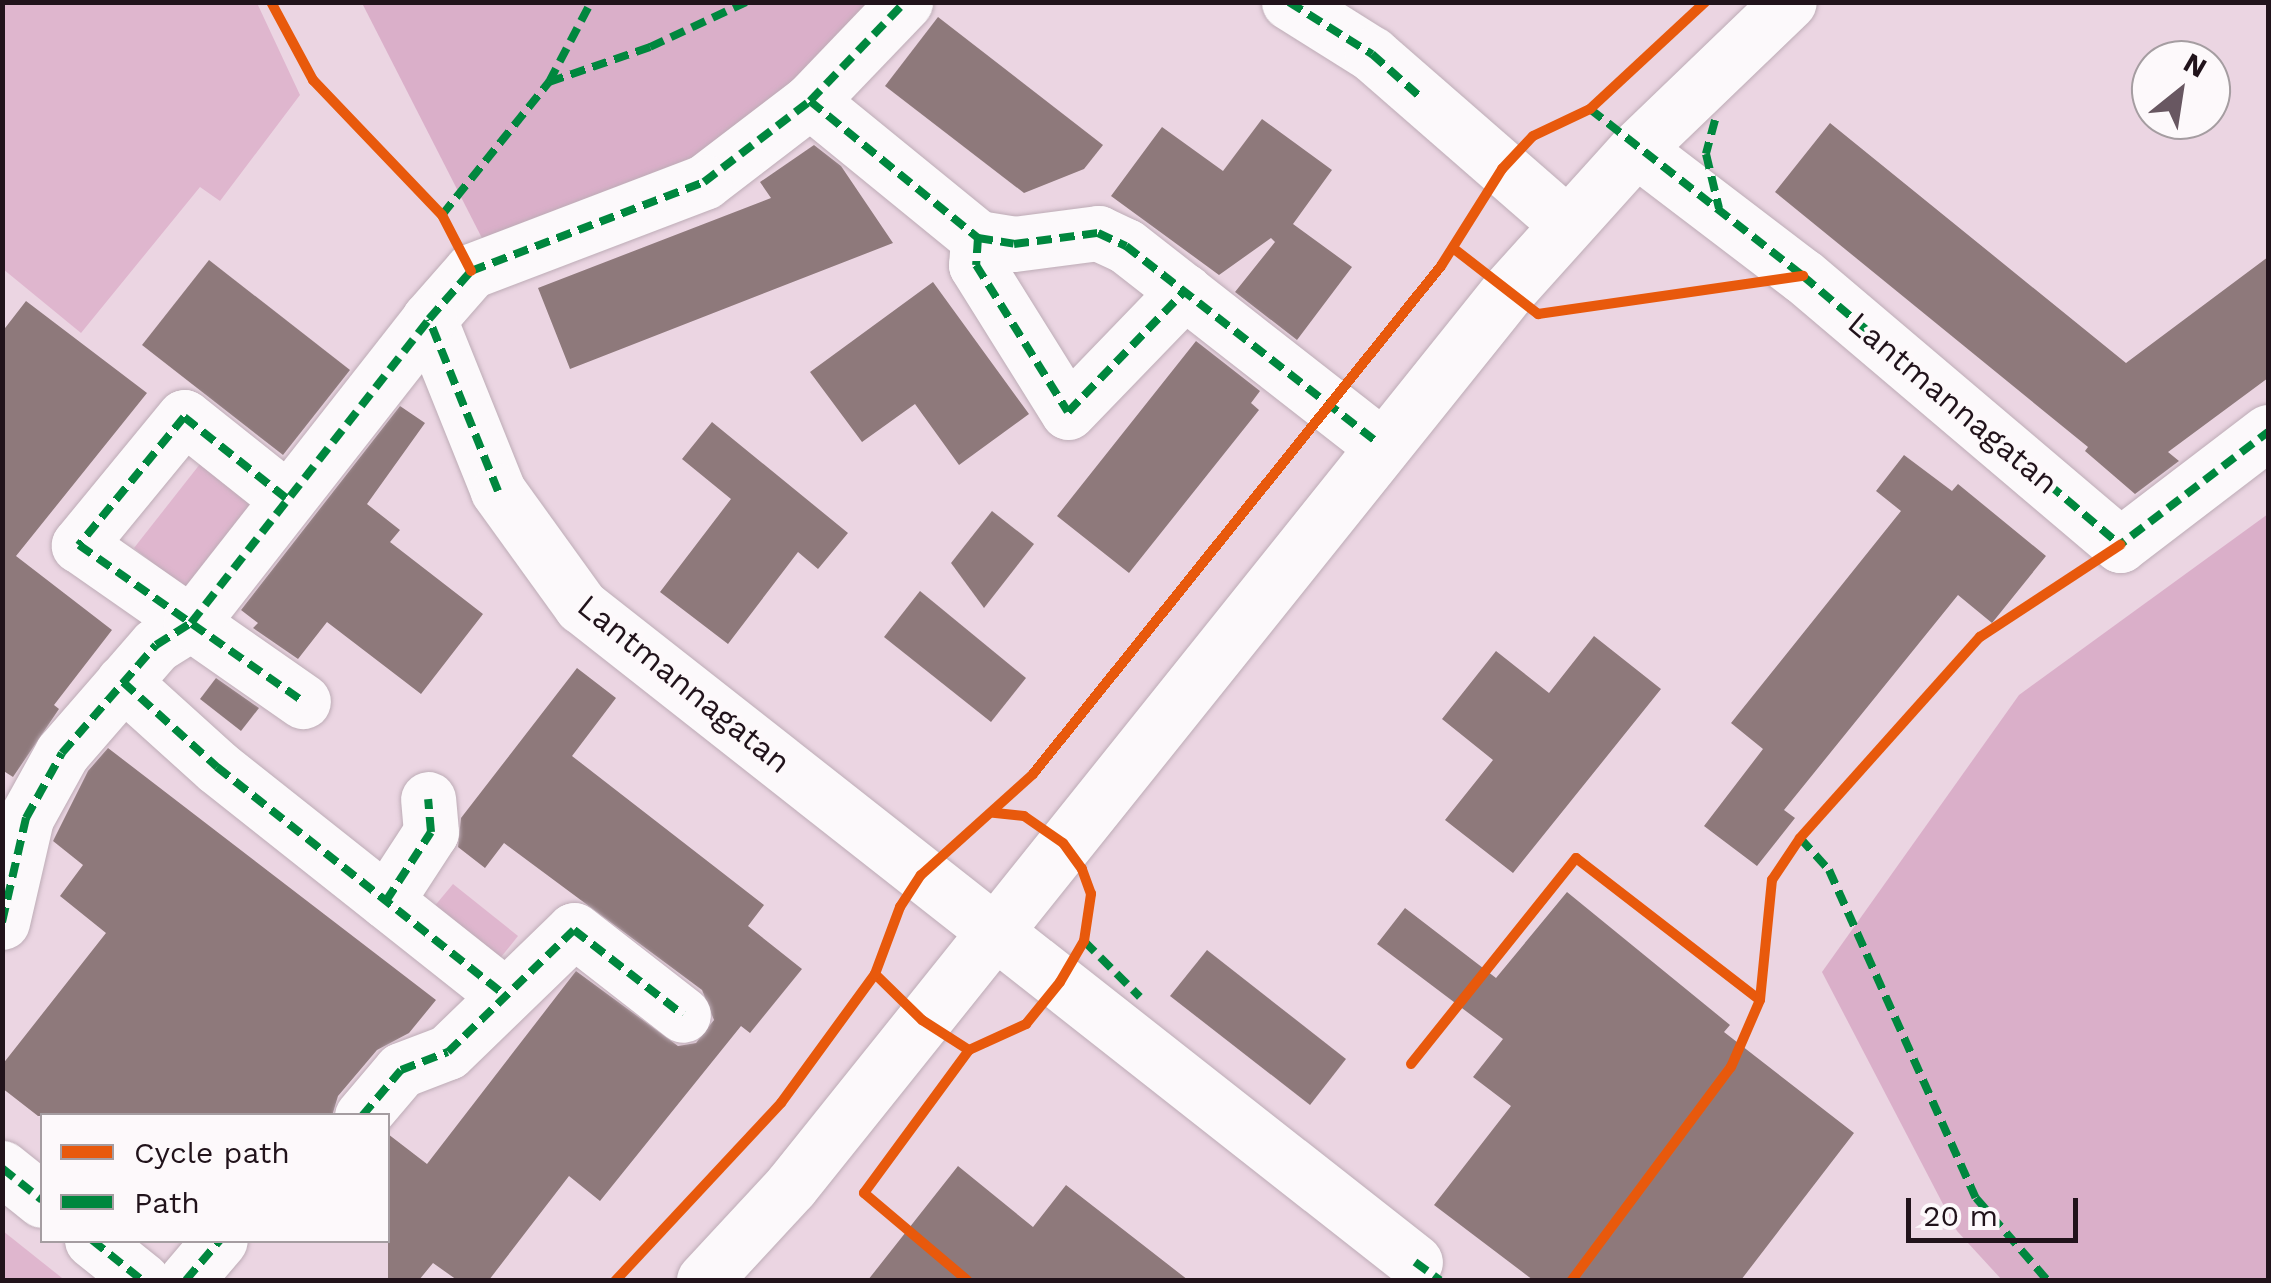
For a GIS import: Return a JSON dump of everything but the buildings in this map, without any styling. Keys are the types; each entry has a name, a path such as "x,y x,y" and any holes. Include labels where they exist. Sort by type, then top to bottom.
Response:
{"street":[{"path":"2,922 26,818 62,753 156,645 191,623 286,498 471,272 704,182 810,101 905,2"},
{"path":"1289,2 1372,54 1566,223"},
{"path":"704,1280 791,1186 1378,444 1566,223 1636,149 1789,2"},
{"path":"810,101 978,238 1014,244 1098,233 1186,291 1378,444"},
{"name":"Lantmannagatan","path":"1636,149 1803,276 2120,545 2268,432"},
{"path":"978,238 976,265 1068,412 1186,291"},
{"name":"Lantmannagatan","path":"428,320 498,491 581,606 1415,1262"},
{"path":"286,498 184,417 79,545 303,701"},
{"path":"122,682 505,995"},
{"path":"386,901 430,832 428,799"},
{"path":"365,1113 401,1070 448,1052 574,930 683,1014"},
{"path":"2,1168 40,1198"},
{"path":"96,1243 142,1280"},
{"path":"186,1280 217,1243"}],"shaded area":[{"path":"2,3 257,3 300,95 220,201 200,187 81,333 3,269"},
{"path":"362,3 922,3 790,138 486,246"},
{"path":"200,464 254,507 187,590 134,548"},
{"path":"2268,514 2268,1280 2002,1280 1957,1231 1822,972 2019,695"},
{"path":"453,884 518,936 493,967 428,914"},
{"path":"3,1231 62,1278 3,1280"}],"marked path":[{"path":"442,215 549,82 591,2"},
{"path":"549,82 650,47 746,2"},
{"path":"498,491 429,319 471,271 704,182 810,101 905,2"},
{"path":"1289,2 1372,54 1418,95"},
{"path":"810,101 978,238 1014,244 1098,233 1126,246 1379,444"},
{"path":"1590,109 1803,276 2120,545"},
{"path":"1715,120 1706,154 1719,208"},
{"path":"978,238 976,265 1068,412 1185,291"},
{"path":"2,922 26,818 62,753 156,645 191,623 429,319"},
{"path":"286,498 184,417 79,545 303,701"},
{"path":"2113,550 2268,432"},
{"path":"123,682 217,767 505,995"},
{"path":"386,901 431,832 428,799"},
{"path":"1800,838 1829,870 1976,1198 2047,1280"},
{"path":"365,1113 401,1070 448,1052 574,930 683,1015"},
{"path":"1084,941 1140,997"},
{"path":"2,1168 40,1198"},
{"path":"96,1243 142,1280"},
{"path":"186,1280 217,1243"},
{"path":"1415,1262 1440,1280"}],"cycle path":[{"path":"271,2 313,80 442,215 471,271"},
{"path":"616,1280 781,1103 875,974 900,907 921,875 1033,774 1441,266 1502,169 1533,136 1590,109 1705,2"},
{"path":"1453,248 1538,314 1803,276"},
{"path":"1572,1280 1731,1067 1760,1000 1772,880 1800,838 1980,637 2120,545"},
{"path":"875,974 922,1020 969,1050 1026,1024 1060,982 1084,941 1091,894 1082,869 1063,843 1024,816 993,813"},
{"path":"1411,1064 1576,858 1760,1000"},
{"path":"967,1280 864,1193 969,1050"}]}
